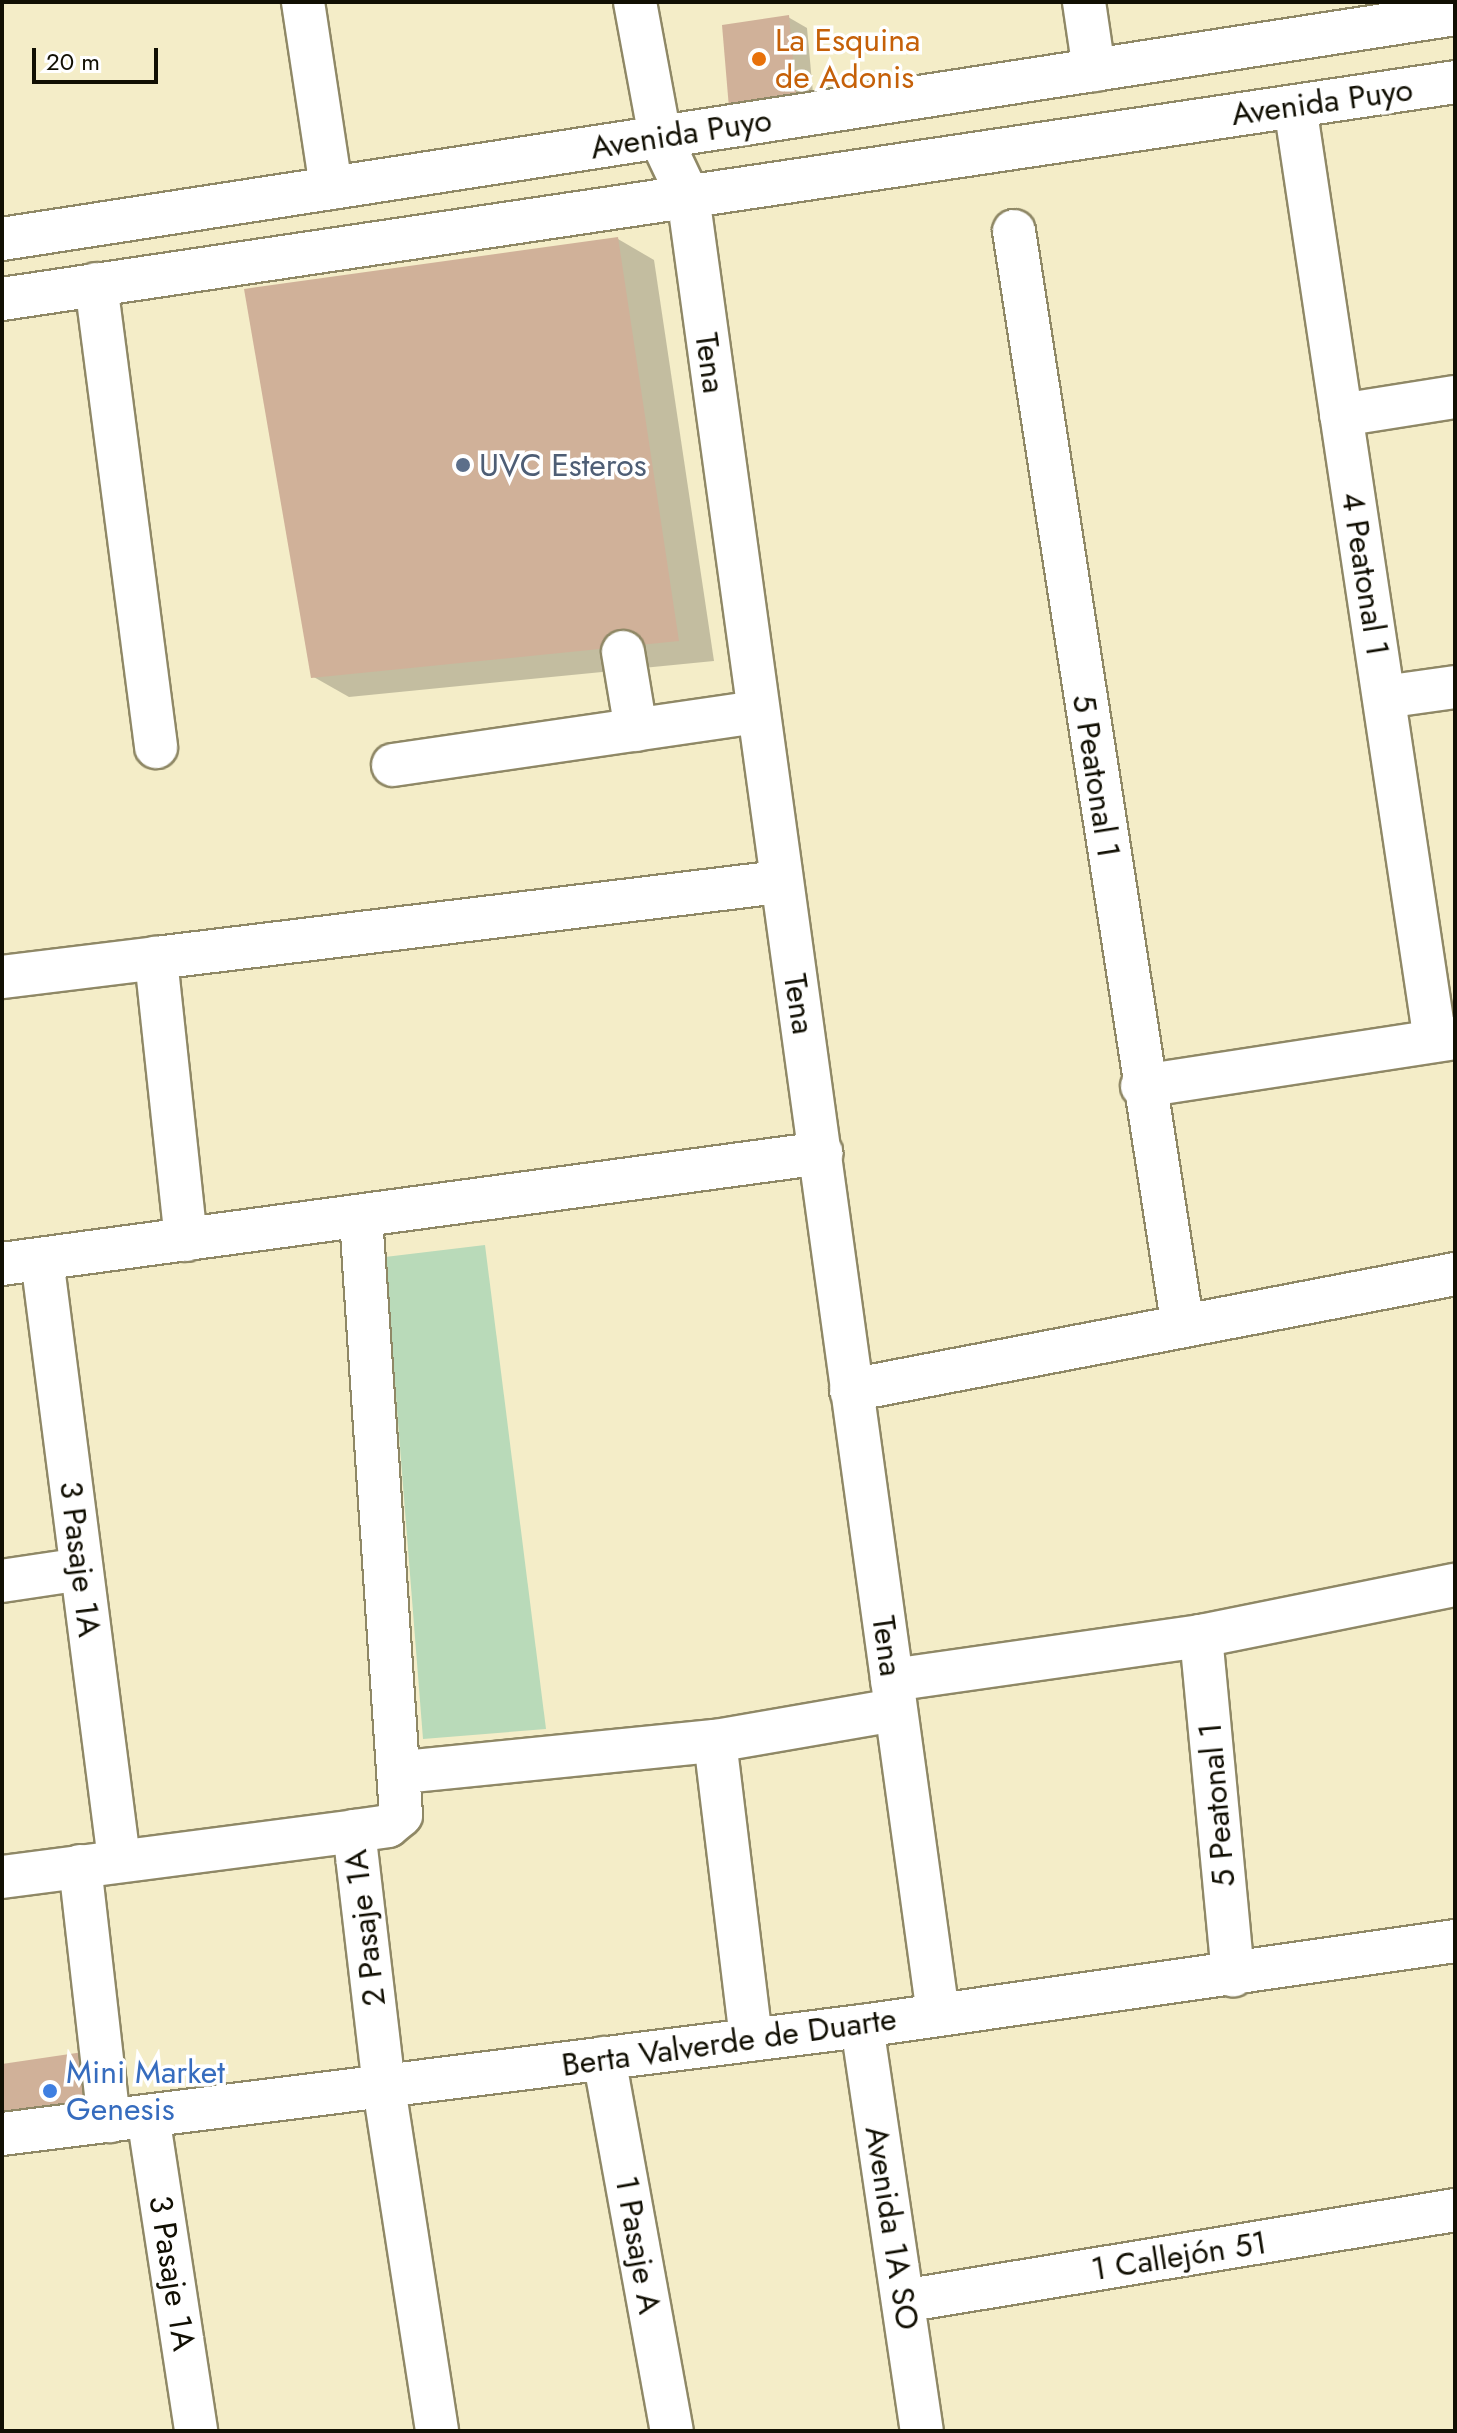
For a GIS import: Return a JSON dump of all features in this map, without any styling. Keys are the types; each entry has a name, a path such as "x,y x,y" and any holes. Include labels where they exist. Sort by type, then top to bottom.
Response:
{"street":[{"path":"303,2 331,188"},
{"name":"Tena","path":"635,2 660,137 688,196 779,882 822,1153 851,1390 938,2013"},
{"path":"1084,2 1094,70"},
{"name":"Avenida Puyo","path":"2,239 1094,70 1412,11 1455,14"},
{"name":"Avenida Puyo","path":"2,299 1455,82"},
{"name":"4 Peatonal 1","path":"1295,106 1384,697 1445,1040"},
{"name":"5 Peatonal 1","path":"1014,231 1142,1086 1182,1321"},
{"path":"96,284 156,747"},
{"path":"1341,415 1455,397"},
{"path":"623,652 636,730"},
{"path":"1384,697 1455,687"},
{"path":"393,765 758,712"},
{"path":"2,977 779,882"},
{"path":"156,958 186,1240"},
{"path":"1142,1086 1445,1040"},
{"path":"22,1261 822,1153"},
{"name":"2 Pasaje 1A","path":"361,1217 403,1772 401,1815 388,1826 354,1831 384,2088 437,2431"},
{"name":"3 Pasaje 1A","path":"22,1261 81,1569 99,1863 129,2118 196,2431"},
{"path":"851,1390 1182,1321 1455,1274"},
{"path":"2,1581 81,1569"},
{"path":"403,1772 715,1741 894,1695 1455,1585"},
{"name":"5 Peatonal 1","path":"1201,1636 1233,1975"},
{"path":"715,1741 751,2040"},
{"path":"2,1877 354,1831"},
{"name":"Berta Valverde de Duarte","path":"2,2134 862,2026 1455,1941"},
{"name":"Avenida 1A SO","path":"862,2026 922,2431"},
{"name":"1 Pasaje A","path":"604,2058 672,2431"},
{"name":"1 Callejón 51","path":"903,2301 1455,2210"}],"green space":[{"path":"485,1245 546,1729 423,1739 385,1257"}],"building":[{"name":"La Esquina de Adonis","path":"789,15 796,94 729,108 722,25"},
{"name":"UVC Esteros","path":"618,237 679,641 311,678 244,289"},
{"name":"Mini Market Genesis","path":"90,2051 103,2117 2,2130 2,2064"}],"place":[{"name":"La Esquina de Adonis","path":"759,59"},
{"name":"UVC Esteros","path":"463,465"},
{"name":"Mini Market Genesis","path":"50,2091"}]}
